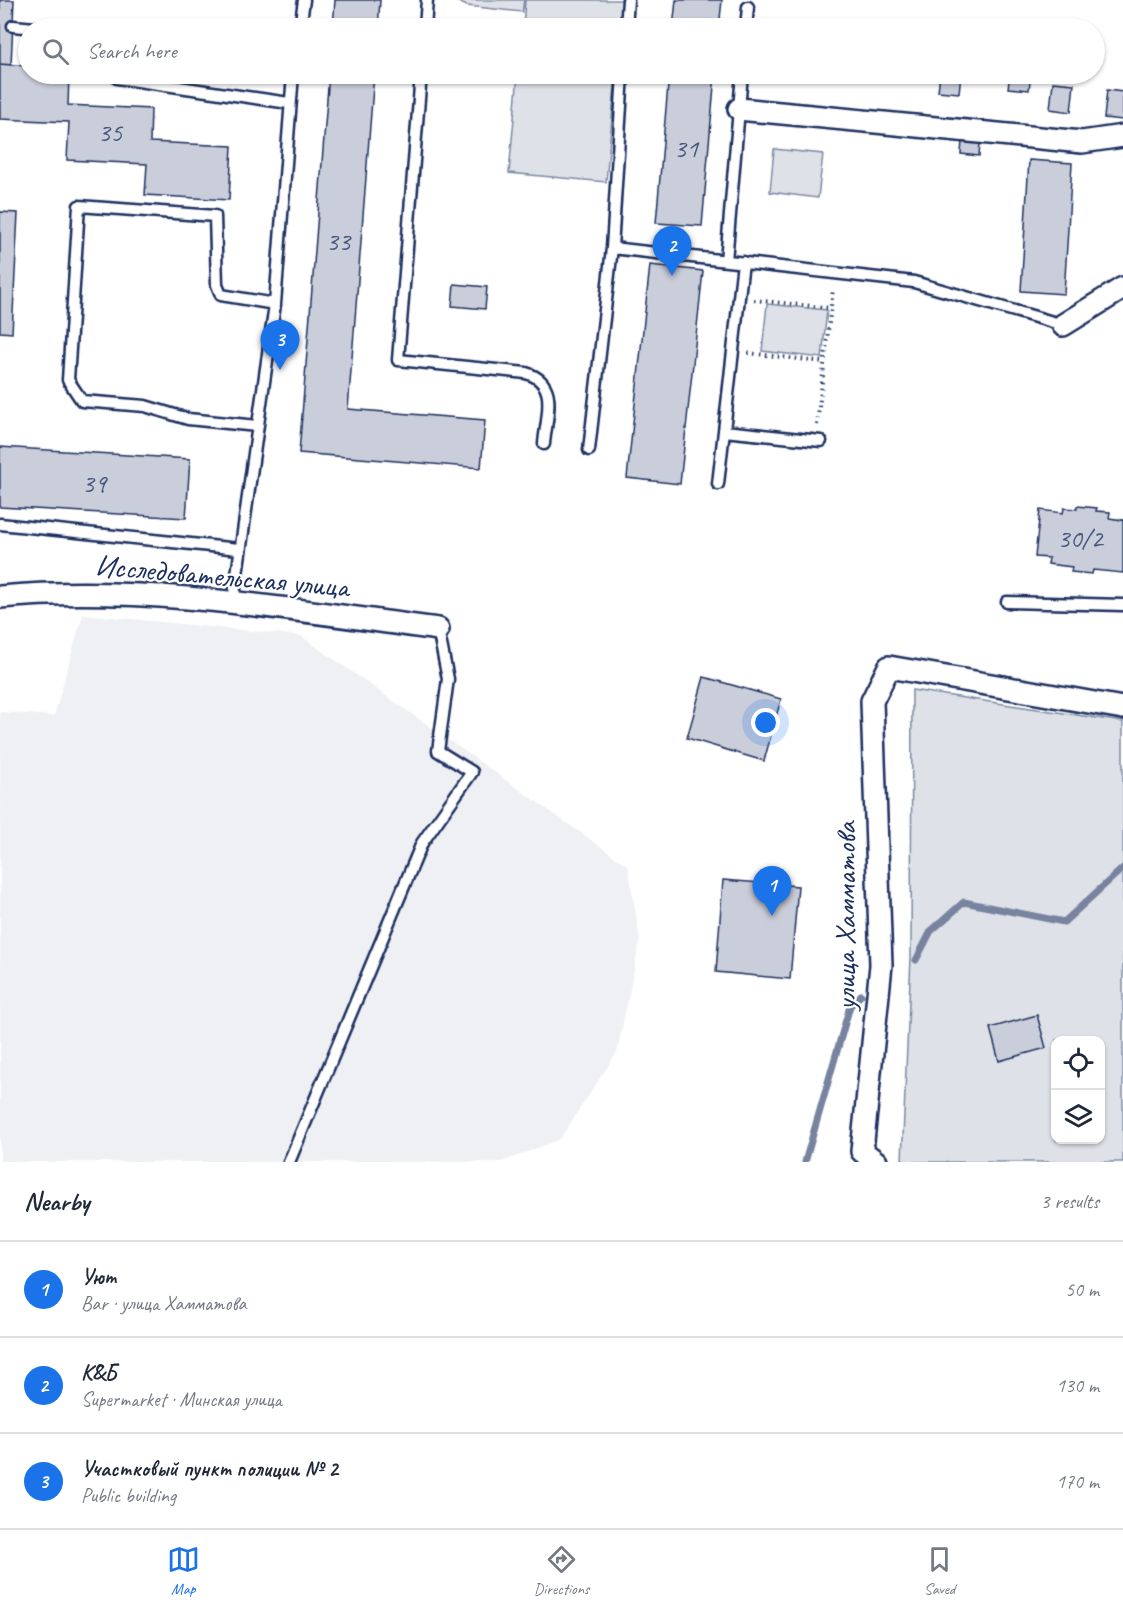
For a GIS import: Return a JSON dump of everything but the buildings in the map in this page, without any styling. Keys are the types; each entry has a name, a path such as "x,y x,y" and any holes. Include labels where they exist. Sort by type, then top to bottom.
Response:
{"street":[{"path":"739,109 1082,142 1123,136"},
{"path":"1063,326 1123,288"},
{"name":"Исследовательская улица","path":"0,597 112,593 233,603 438,629"},
{"name":"улица Хамматова","path":"876,1162 862,1151 881,965 872,701 889,667 1123,708"}],"lane":[{"path":"301,18 304,0"},
{"path":"426,18 427,0"},
{"path":"627,18 628,0"},
{"path":"747,18 748,7"},
{"path":"13,26 18,26"},
{"path":"158,84 289,103"},
{"path":"233,603 275,304 292,84"},
{"path":"420,84 398,360 526,373 539,377 548,389 544,444"},
{"path":"589,450 612,248 622,84"},
{"path":"726,261 741,84"},
{"path":"257,426 188,419 145,406 82,401 68,380 79,206 215,216 217,285 220,295 275,304"},
{"path":"612,248 926,285 1063,326"},
{"path":"718,484 743,262"},
{"path":"724,431 819,441"},
{"path":"0,524 239,549"},
{"path":"1007,602 1123,605"},
{"path":"290,1162 422,843 472,772 438,751 448,679 438,629"}],"path":[{"path":"819,441 824,362 834,273"},
{"path":"739,298 831,308"},
{"path":"733,351 824,362"}],"shaded area":[{"path":"454,0 524,0 522,12 467,6"},
{"path":"525,0 623,0 622,18 524,18"},
{"path":"517,84 615,84 606,182 509,173"},
{"path":"774,149 823,154 818,198 770,192"},
{"path":"767,304 827,310 822,358 762,351"},
{"path":"83,614 301,636 628,866 640,940 617,1052 560,1139 502,1162 0,1162 0,712 54,716"},
{"path":"912,690 1123,722 1123,1162 908,1162 902,1159 911,957"}],"waterway":[{"path":"916,960 931,931 964,902 1064,922 1123,868"},
{"path":"805,1162 850,1006 861,995"}],"place":[{"name":"К&Б","path":"672,276"},
{"name":"Участковый пункт полиции № 2","path":"280,370"},
{"name":"Уют","path":"772,916"}]}
